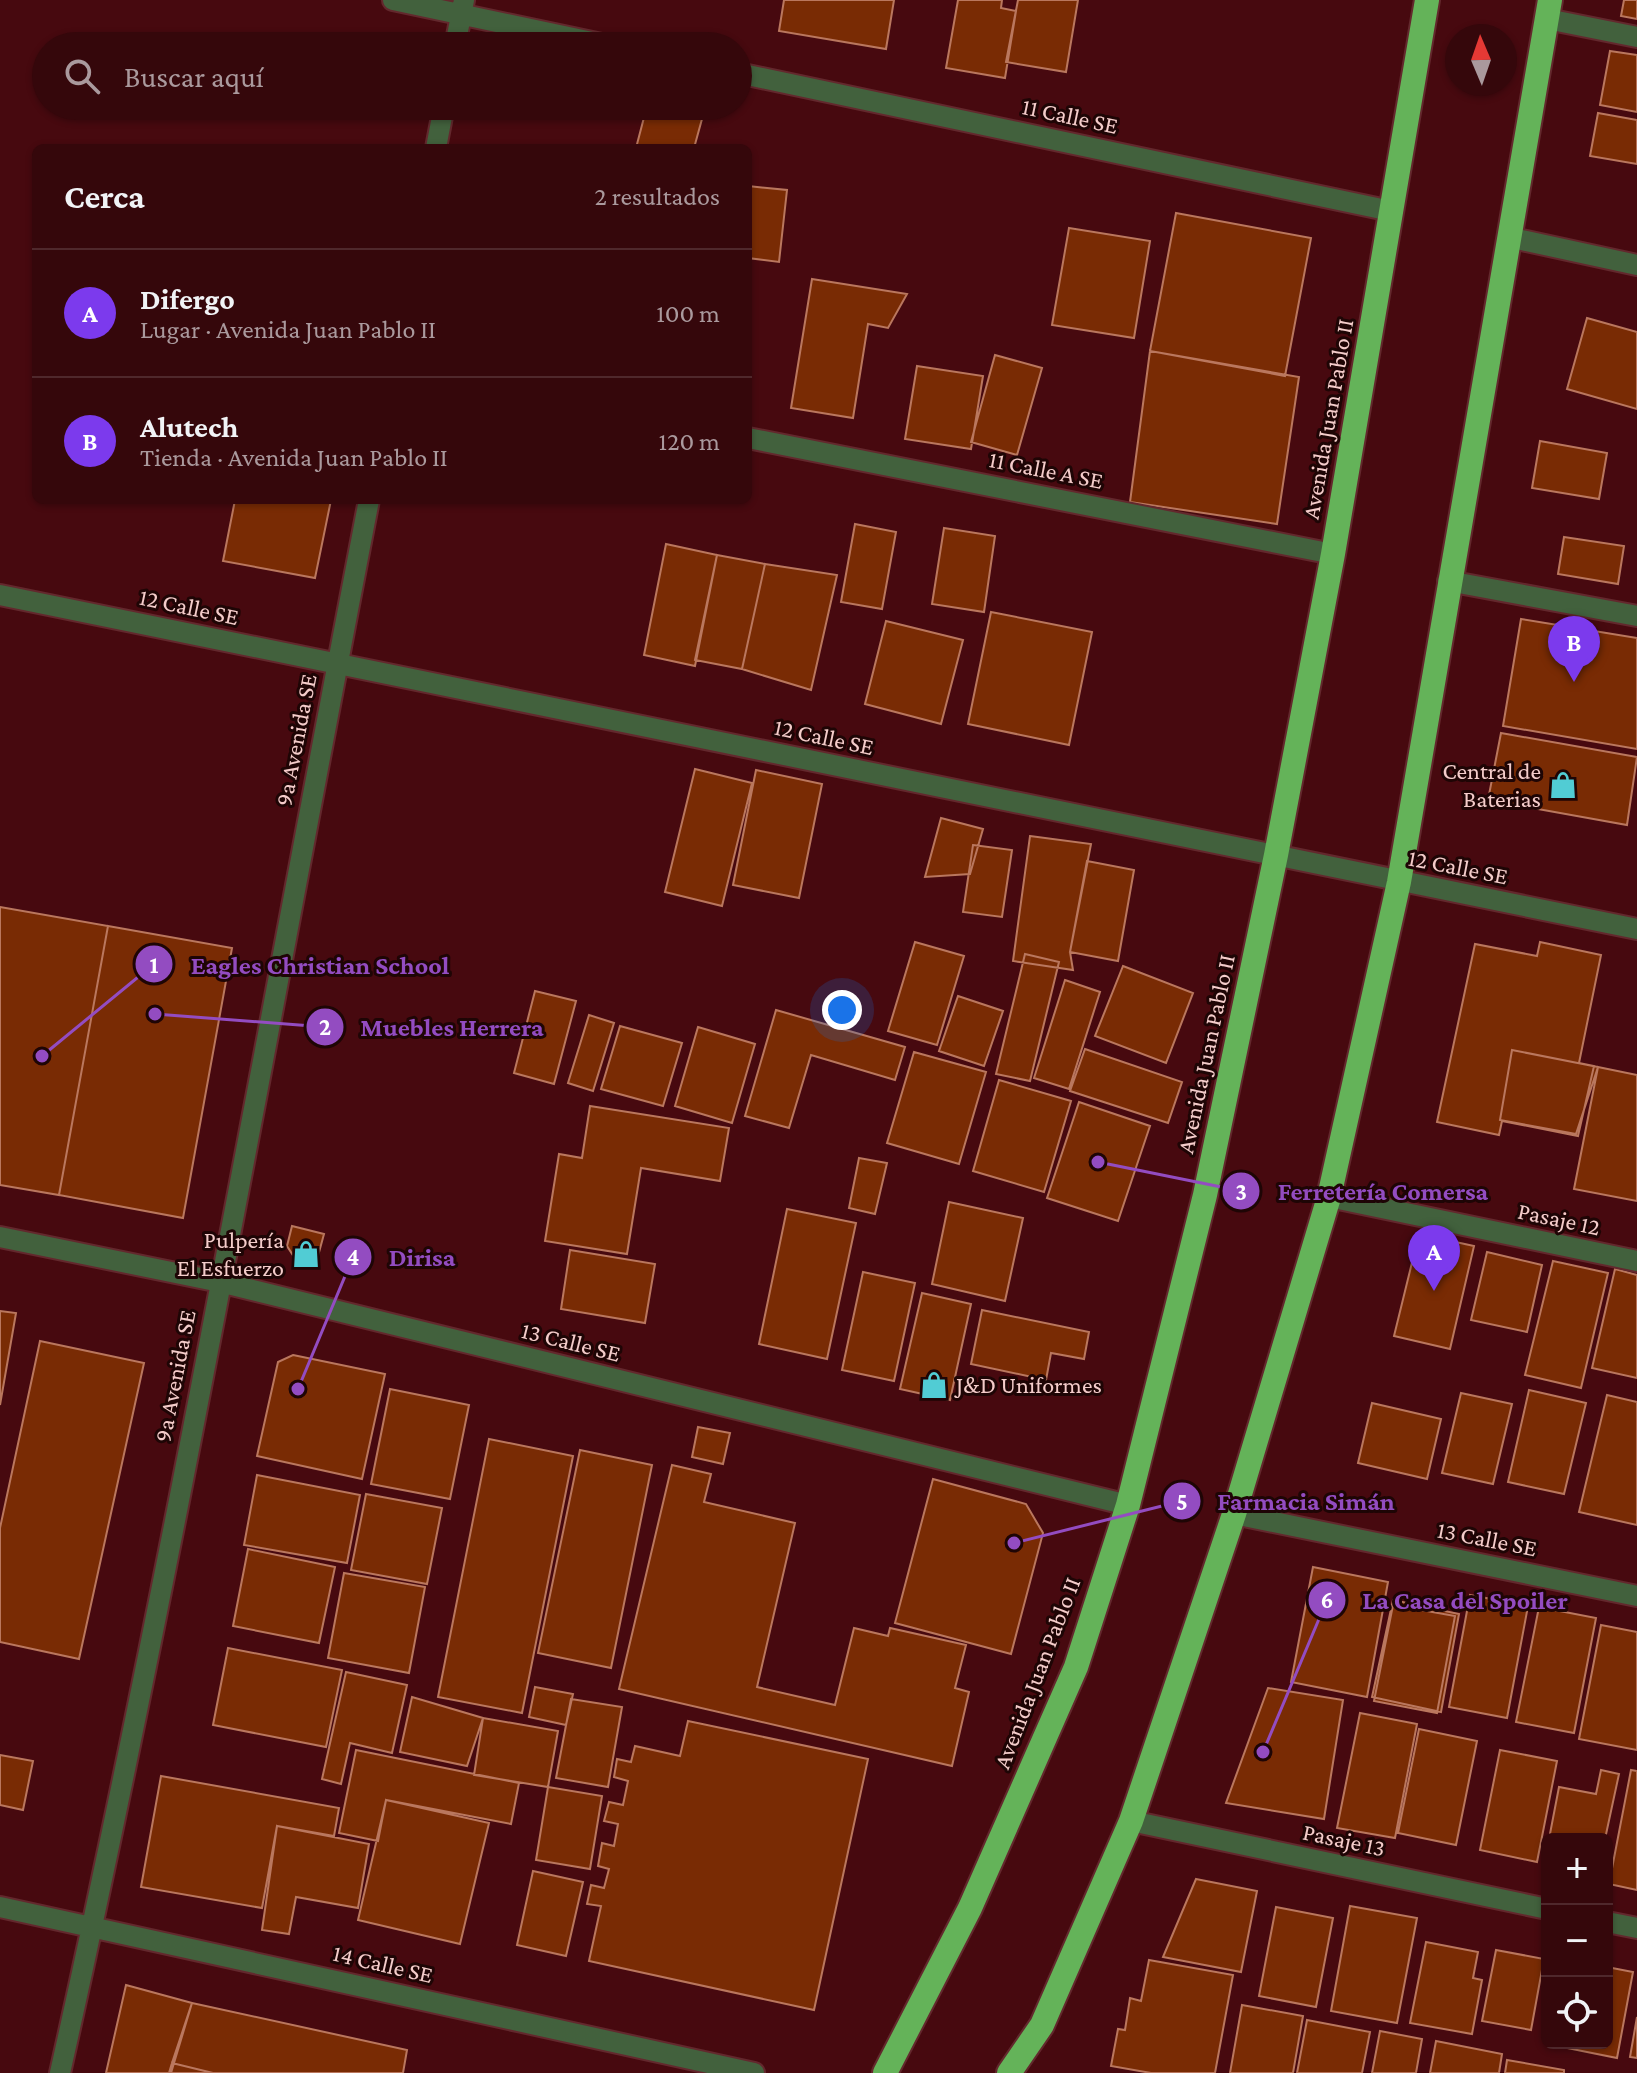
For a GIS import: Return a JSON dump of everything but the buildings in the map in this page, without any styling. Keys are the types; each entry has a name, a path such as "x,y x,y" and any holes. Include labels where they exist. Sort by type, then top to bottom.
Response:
{"highway":[{"name":"Avenida Juan Pablo II","path":"885,2073 970,1908 1076,1667 1128,1505 1205,1195 1276,855 1333,554 1427,0"},
{"path":"1009,2073 1042,2025 1131,1821 1234,1514 1329,1197 1399,882 1548,9"}],"street":[{"path":"393,0 463,7 558,32"},
{"path":"458,32 463,7"},
{"path":"1548,9 1637,37"},
{"name":"11 Calle SE","path":"752,76 1391,211"},
{"path":"437,144 441,120"},
{"path":"1508,237 1637,265"},
{"name":"11 Calle A SE","path":"752,439 1333,554"},
{"name":"9a Avenida SE","path":"60,2073 93,1926 220,1282 368,504"},
{"path":"1448,581 1637,616"},
{"name":"12 Calle SE","path":"0,595 1637,929"},
{"name":"Pasaje 12","path":"1329,1197 1637,1261"},
{"name":"13 Calle SE","path":"0,1237 220,1282 1128,1505"},
{"name":"13 Calle SE","path":"1234,1514 1637,1596"},
{"name":"Pasaje 13","path":"1131,1821 1541,1908"},
{"name":"14 Calle SE","path":"0,1907 754,2073"},
{"path":"1613,1923 1637,1928"}],"place":[{"name":"Alutech","path":"1574,682"},
{"name":"Central de Baterias","path":"1563,785"},
{"name":"Muebles Herrera","path":"155,1014"},
{"name":"Eagles Christian School","path":"42,1056"},
{"name":"Ferretería Comersa","path":"1098,1162"},
{"name":"Pulpería El Esfuerzo","path":"306,1254"},
{"name":"Difergo","path":"1434,1291"},
{"name":"J&D Uniformes","path":"934,1385"},
{"name":"Dirisa","path":"298,1389"},
{"name":"Farmacia Simán","path":"1014,1543"},
{"name":"La Casa del Spoiler","path":"1263,1752"}]}
